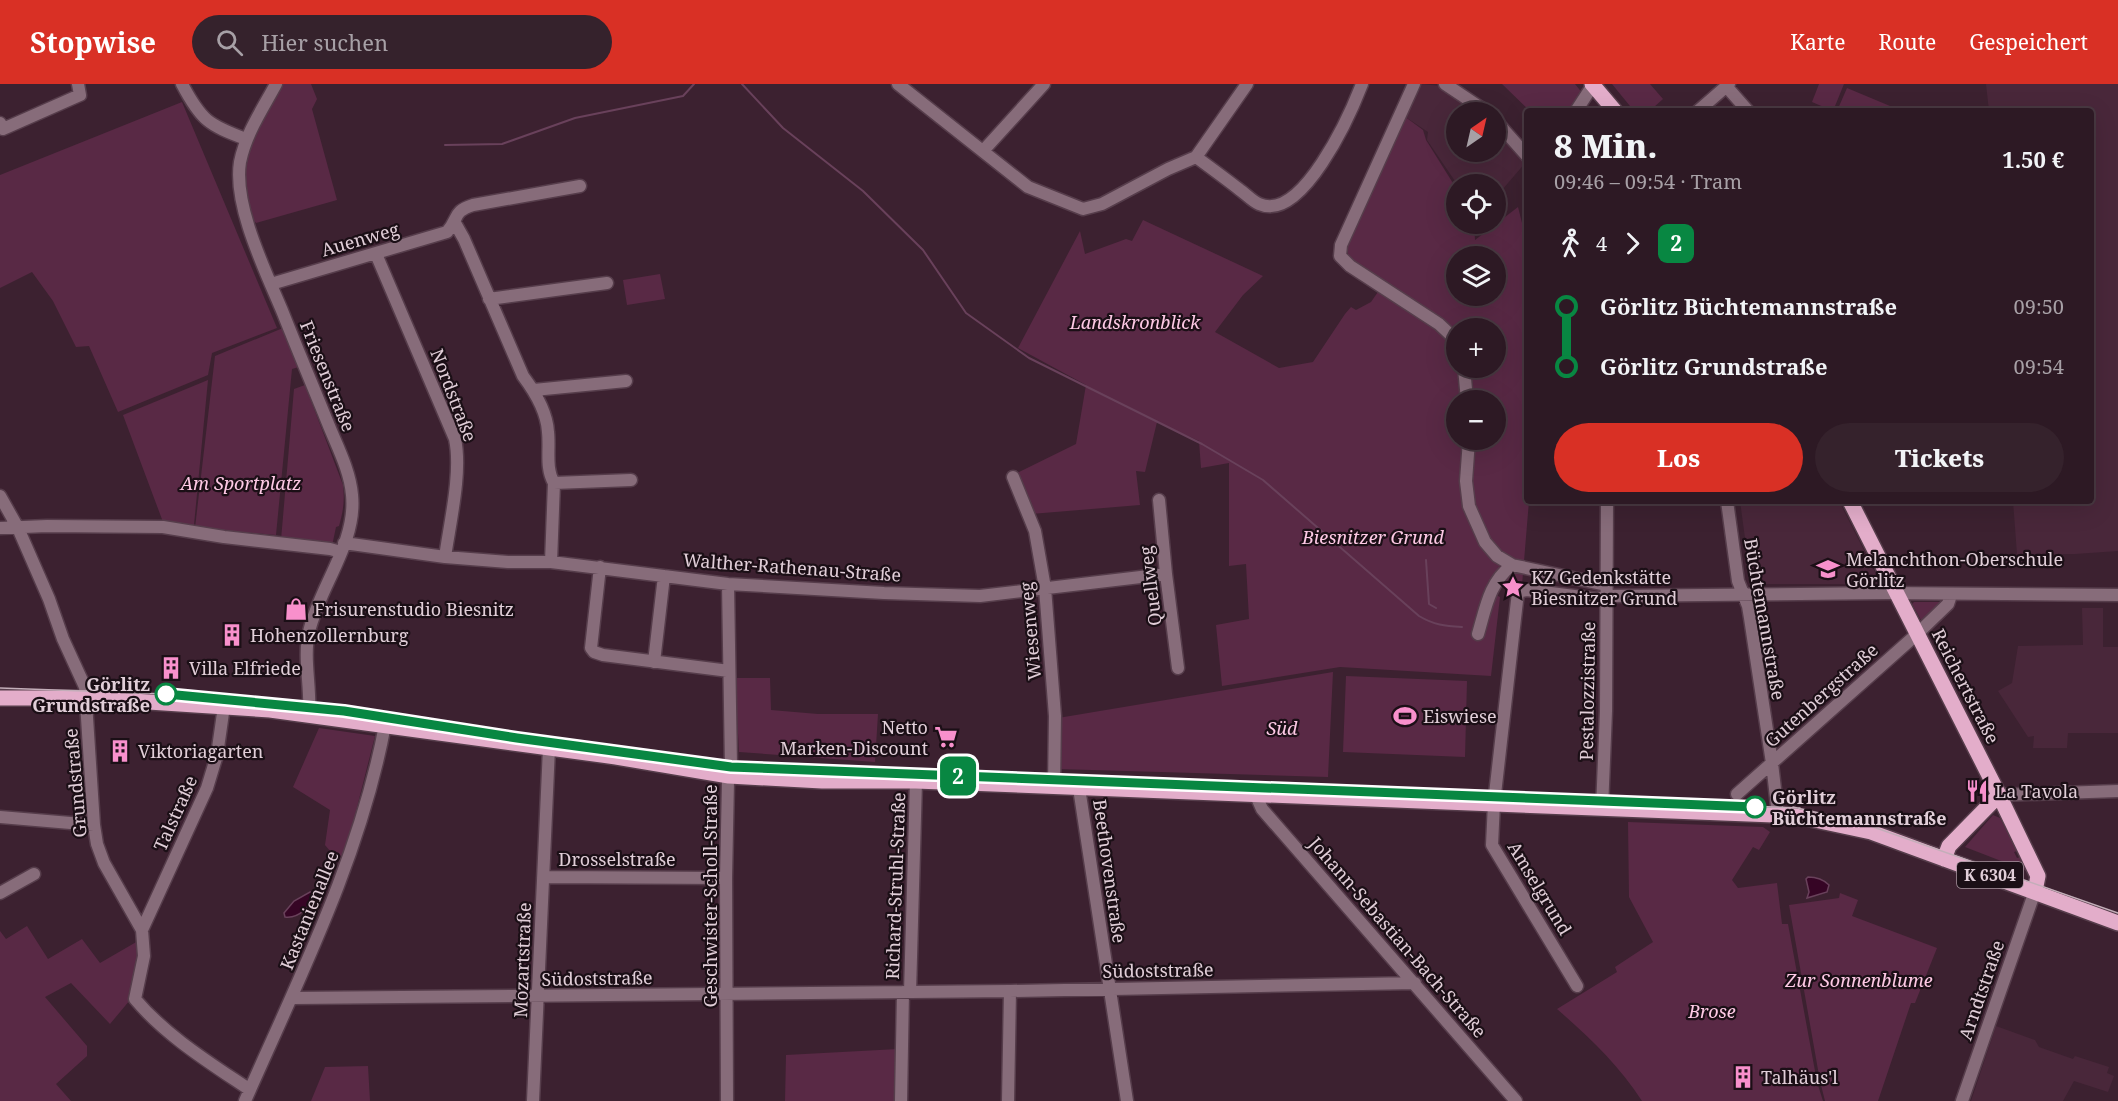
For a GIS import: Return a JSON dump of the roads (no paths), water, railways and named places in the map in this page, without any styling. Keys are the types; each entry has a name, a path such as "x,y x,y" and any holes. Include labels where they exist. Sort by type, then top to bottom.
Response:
{"main road":[{"path":"1592,85 1612,108"},
{"name":"Reichertstraße","path":"1852,504 2038,876 2035,891"},
{"name":"K 6304","path":"0,698 87,698 224,706 309,714 729,776 1778,814 1829,822 1871,832 2118,923"},
{"path":"1944,859 1949,846 1999,795"}],"street":[{"path":"0,123 3,129 80,95 78,84"},
{"path":"182,84 196,110 208,123 246,139"},
{"name":"Friesenstraße","path":"276,84 246,139 240,164 243,208 348,476 353,504 342,548 309,633 307,653 309,714"},
{"path":"898,84 1028,187 1083,209 1102,204 1196,157 1247,84"},
{"path":"983,151 1044,84"},
{"path":"1196,157 1259,204 1274,205 1287,202 1302,188 1339,136 1362,84"},
{"path":"1414,84 1340,250 1341,256 1350,266 1446,331"},
{"path":"1445,84 1472,102"},
{"path":"1578,108 1592,85"},
{"path":"1701,108 1728,85 1746,108"},
{"path":"1506,132 1524,153"},
{"name":"Auenweg","path":"271,284 295,275 376,254 447,232 455,223 460,210 580,186"},
{"path":"455,223 523,376 534,390 547,425 548,474 554,483 550,562"},
{"name":"Nordstraße","path":"376,254 455,439 458,451 446,556"},
{"path":"489,299 608,283"},
{"path":"534,390 626,381"},
{"path":"1468,450 1466,481 1469,506 1485,542 1497,556 1512,565 1606,591 1742,595 2118,596"},
{"name":"Wiesenweg","path":"1013,477 1035,531 1045,588 1055,716 1054,787"},
{"path":"554,483 631,480"},
{"name":"Grundstraße","path":"0,496 18,528 85,687 97,844 104,863 142,930 144,956 136,983 135,999 148,1015 212,1065 247,1096"},
{"name":"Quellweg","path":"1159,500 1178,668"},
{"name":"Pestalozzistraße","path":"1602,809 1607,504"},
{"name":"Büchtemannstraße","path":"1727,504 1738,581 1748,606 1778,814"},
{"name":"Walther-Rathenau-Straße","path":"0,528 163,527 224,537 330,549 342,548 508,562 550,562 728,584 980,596 1166,574"},
{"path":"1478,634 1494,584 1500,575 1512,565"},
{"path":"600,567 591,648 594,652 729,671"},
{"path":"654,662 664,576"},
{"name":"Geschwister-Scholl-Straße","path":"727,1101 726,878 731,763 728,584"},
{"name":"Amselgrund","path":"1577,987 1492,845 1494,803 1518,592 1528,590 1598,599 1606,591"},
{"name":"Gutenbergstraße","path":"1737,794 1917,634 1948,604 1951,595"},
{"name":"Talstraße","path":"142,930 207,788 217,755 224,706"},
{"name":"Kastanienallee","path":"247,1096 320,935 353,846 385,725"},
{"name":"Mozartstraße","path":"533,1101 549,748"},
{"name":"Richard-Struhl-Straße","path":"907,992 916,781"},
{"name":"Beethovenstraße","path":"1079,788 1126,1101"},
{"path":"1999,795 2118,791"},
{"name":"Johann-Sebastian-Bach-Straße","path":"1258,795 1262,809 1415,982 1516,1101"},
{"path":"0,817 94,825"},
{"path":"0,893 34,874"},
{"name":"Drosselstraße","path":"543,877 726,878"},
{"name":"Arndtstraße","path":"1962,1101 2035,891"},
{"name":"Südoststraße","path":"293,998 1010,991 1415,982"},
{"path":"1008,1101 1010,991"},
{"path":"901,1101 907,992"}],"waterway":[{"path":"445,145 502,144 575,118 683,96 694,84"},
{"path":"742,84 783,128 863,191 923,250 966,313 1029,358 1202,444 1263,480 1419,616 1440,624 1462,627"},
{"path":"1426,560 1429,604 1436,608"}],"tram line":[{"path":"0,688 166,694 309,707 731,767 1800,808"},
{"name":"2","path":"166,694 344,711 517,738 731,767 1495,795 1755,807"},
{"path":"1793,807 1862,823 2118,913"}],"place":[{"name":"Melanchthon-Oberschule Görlitz","path":"1828,569"},
{"name":"KZ Gedenkstätte Biesnitzer Grund","path":"1513,587"},
{"name":"Frisurenstudio Biesnitz","path":"296,609"},
{"name":"Hohenzollernburg","path":"232,635"},
{"name":"Villa Elfriede","path":"171,668"},
{"name":"Görlitz Grundstraße","path":"166,694"},
{"name":"Eiswiese","path":"1405,716"},
{"name":"Netto Marken-Discount","path":"946,737"},
{"name":"Viktoriagarten","path":"120,751"},
{"name":"La Tavola","path":"1977,791"},
{"name":"Görlitz Büchtemannstraße","path":"1755,807"},
{"name":"Talhäus'l","path":"1743,1077"}],"park label":[{"name":"Landskronblick","path":"1135,322"},
{"name":"Am Sportplatz","path":"241,483"},
{"name":"Biesnitzer Grund","path":"1373,537"},
{"name":"Süd","path":"1282,728"},
{"name":"Zur Sonnenblume","path":"1859,980"},
{"name":"Brose","path":"1712,1011"}]}
